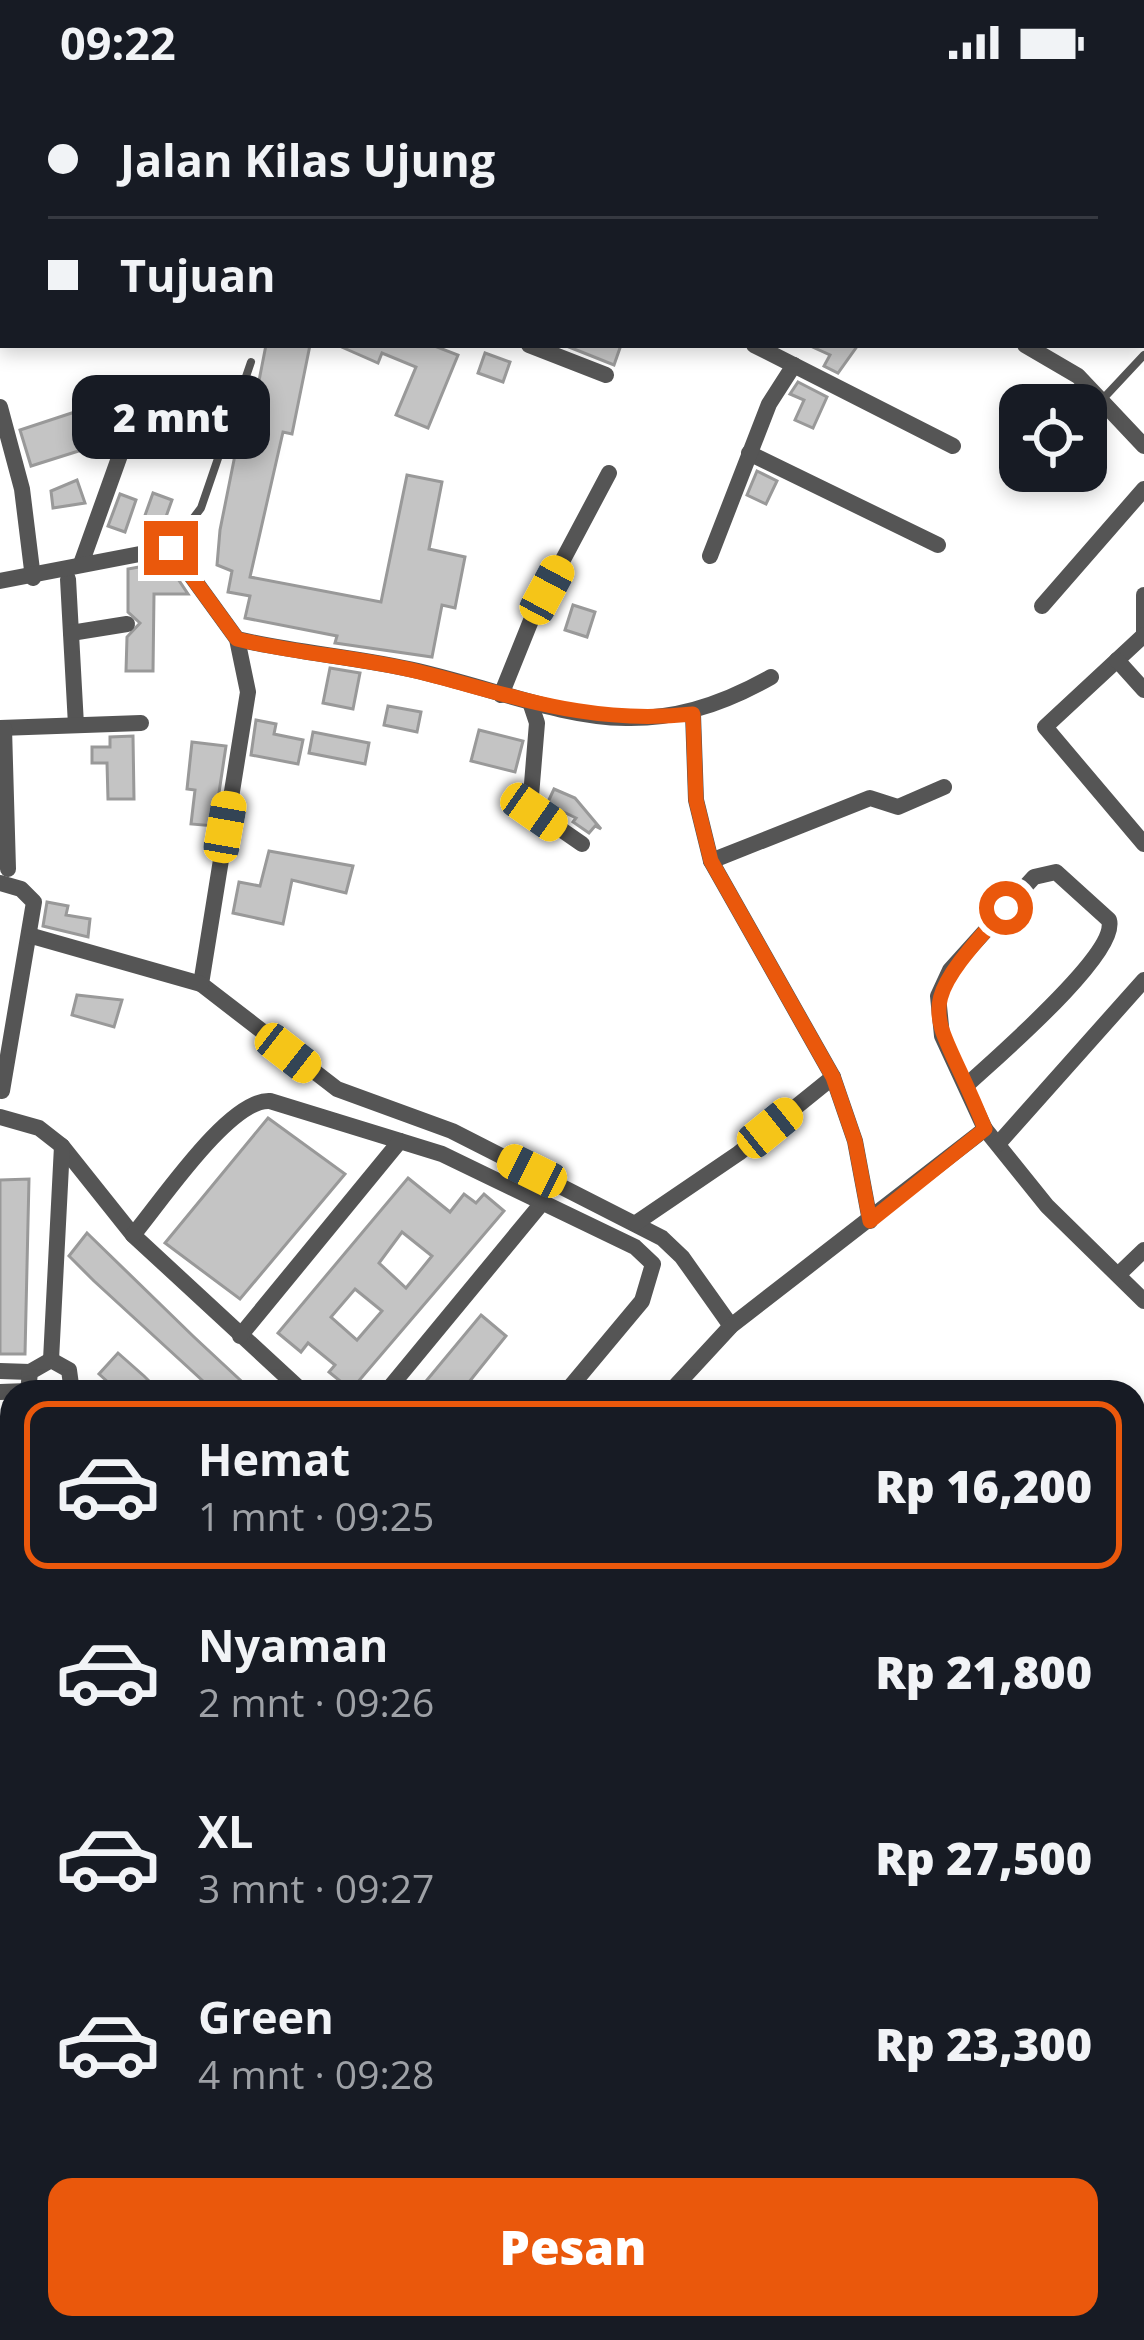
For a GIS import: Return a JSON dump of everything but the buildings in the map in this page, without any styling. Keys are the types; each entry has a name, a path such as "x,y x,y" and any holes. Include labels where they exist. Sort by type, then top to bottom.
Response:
{"street":[{"path":"537,348 606,375"},
{"path":"760,348 952,446"},
{"path":"1030,348 1084,384"},
{"path":"710,556 749,453 794,364"},
{"path":"81,564 121,454 127,389"},
{"path":"0,407 22,489 33,578"},
{"path":"1107,411 1144,446"},
{"path":"749,453 938,544"},
{"path":"500,695 532,619 608,473"},
{"path":"1042,606 1144,489"},
{"path":"0,580 33,578 171,548 237,639 248,692 201,984"},
{"path":"68,579 76,724"},
{"path":"1144,595 1144,634 1046,728 1144,844"},
{"path":"71,633 127,624"},
{"path":"237,639 418,671 531,705 621,719 693,714 771,677"},
{"path":"1117,660 1144,690"},
{"path":"531,705 537,723 530,808 582,844"},
{"path":"693,714 696,800 711,861 833,1077 855,1141 870,1221"},
{"path":"2,1091 32,936 34,902 4,876 2,728 141,723"},
{"path":"711,861 870,798 898,807 944,788"},
{"path":"968,1084 1086,968 1112,932 1109,920 1062,875 1049,871 1034,877 940,988 942,1036 985,1129 1047,1206 1144,1301"},
{"path":"32,936 201,984 337,1088 452,1132 636,1223 682,1257 731,1326"},
{"path":"998,1144 1144,980"},
{"path":"636,1223 739,1153 833,1077"},
{"path":"134,1234 229,1120 253,1101 270,1101 442,1154 635,1247 654,1270 642,1301 576,1380"},
{"path":"0,1117 39,1128 62,1146 134,1234 290,1380"},
{"path":"681,1380 731,1326 985,1129"},
{"path":"240,1336 400,1141"},
{"path":"50,1360 62,1146"},
{"path":"396,1380 542,1203"},
{"path":"1119,1274 1144,1250"},
{"path":"0,1371 30,1372 50,1360"},
{"path":"50,1360 64,1365 72,1380"},
{"path":"29,1380 30,1372"},
{"path":"876,2340 908,2340"}],"lane":[{"path":"1107,394 1144,355"},
{"path":"171,548 201,508 250,362"}],"route":[{"path":"171,548 237,639 418,671 531,705 603,718 693,714 696,800 711,861 833,1077 855,1141 870,1221 985,1129 942,1036 938,996 950,970 1006,908"}]}
